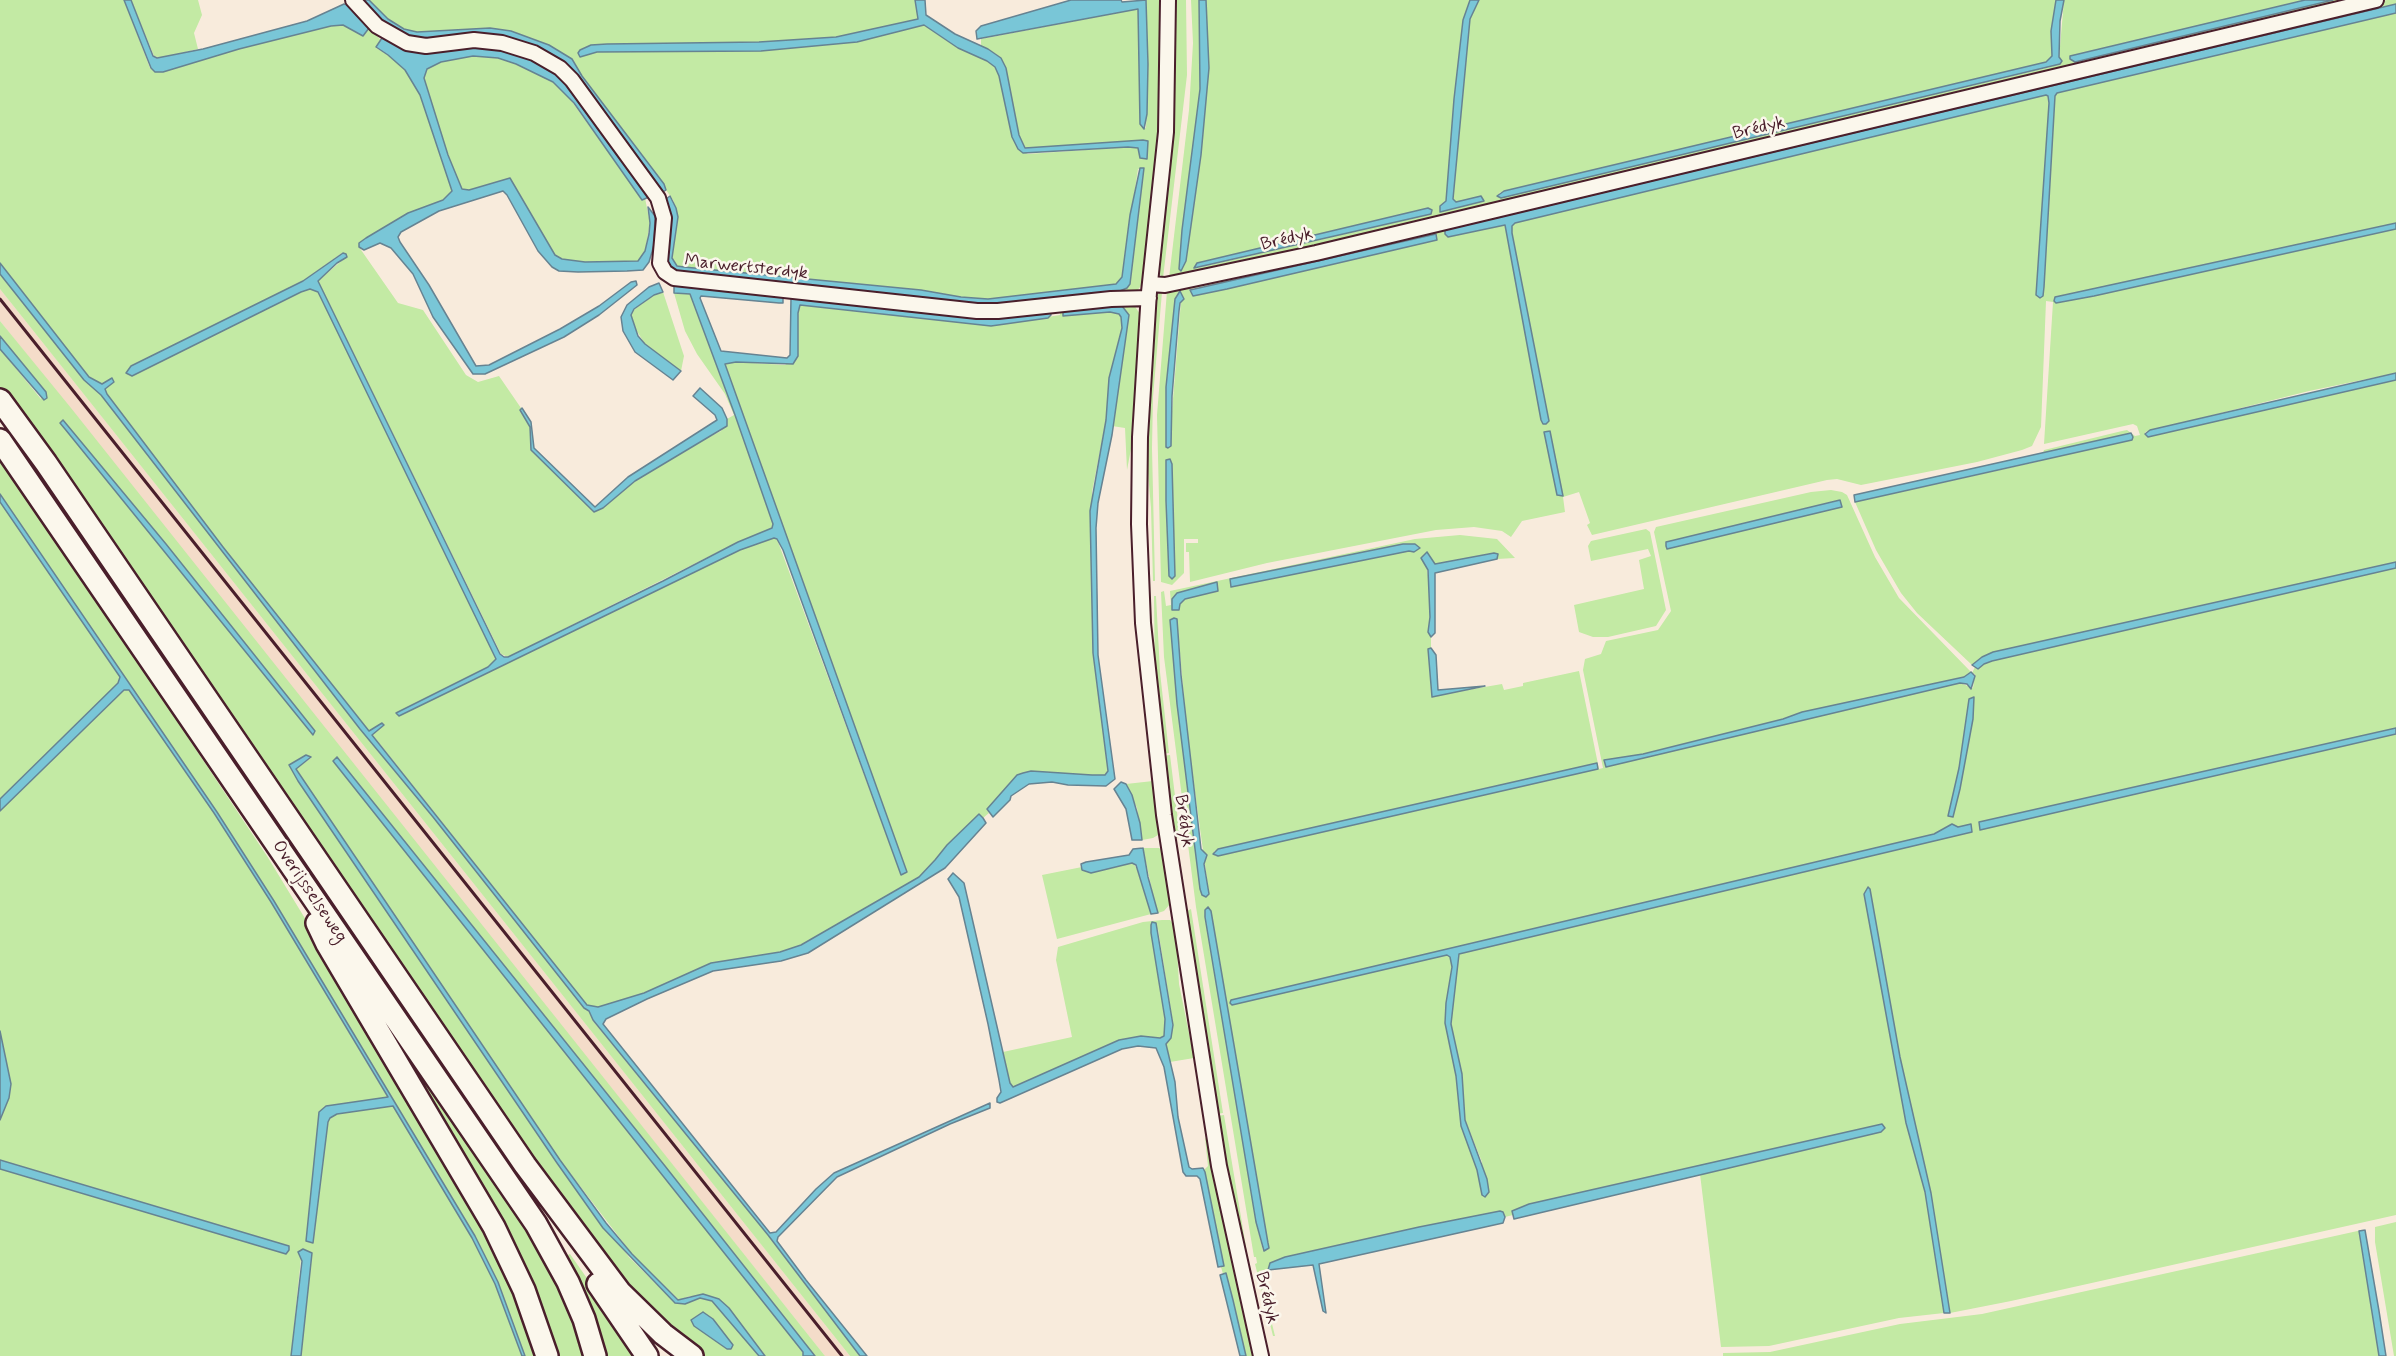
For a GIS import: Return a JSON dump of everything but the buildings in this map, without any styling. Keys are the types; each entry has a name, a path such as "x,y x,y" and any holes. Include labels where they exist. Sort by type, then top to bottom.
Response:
{"highway":[{"name":"Overijsselseweg","path":"0,400 46,463 525,1165"},
{"name":"Overijsselseweg","path":"0,440 551,1248 576,1301 595,1356"},
{"path":"288,860 327,944 494,1227 524,1290 548,1356"},
{"path":"525,1165 568,1240 647,1356"},
{"path":"525,1165 620,1292 663,1334 693,1356"}],"street":[{"name":"Marwertsterdyk","path":"353,0 377,26 407,43 426,45 474,40 502,43 534,53 560,68 572,80 658,198 664,218 660,263 665,272 674,278 977,311 998,311 1111,299 1149,291"},
{"name":"Brédyk","path":"1168,0 1166,132 1149,291 1141,414 1139,524 1148,680 1168,841 1219,1166 1261,1356"},
{"name":"Brédyk","path":"1149,291 1165,285 1316,252 2376,0"}],"shaded area":[{"path":"0,289 850,1356 825,1356 312,714 0,321"}],"green space":[{"path":"0,0 124,0 150,68 155,72 163,72 239,49 331,26 343,25 363,36 369,28 381,40 376,48 405,70 420,95 452,191 443,200 408,213 366,238 359,247 398,303 423,310 466,375 478,382 499,376 521,408 530,427 531,450 594,511 603,508 635,481 721,431 727,419 734,415 725,394 697,354 685,331 674,293 690,294 735,415 773,524 772,528 738,542 508,657 501,654 318,281 346,257 342,253 303,281 131,366 132,376 301,292 310,289 318,292 496,659 488,667 396,713 399,716 740,550 768,539 777,539 901,875 906,872 725,364 736,362 785,365 798,356 800,305 991,326 1060,315 1060,307 1134,305 1140,314 1141,321 1134,433 1127,470 1125,428 1112,426 1129,315 1122,306 1063,311 1064,316 1110,312 1119,314 1121,317 1122,328 1109,378 1106,420 1092,492 1093,653 1108,772 1105,775 1092,775 1031,771 1017,775 987,809 989,813 983,818 979,815 947,845 919,877 801,945 780,952 711,963 644,993 598,1007 587,1005 372,734 384,725 383,723 369,731 223,547 107,394 105,389 111,379 102,384 89,377 0,263"},
{"path":"131,0 198,0 202,15 194,33 198,49 161,58 154,56"},
{"path":"369,0 915,0 918,19 836,37 759,42 607,44 589,54 597,52 761,51 857,42 924,25 958,48 995,67 1012,137 1018,149 1028,154 1128,147 1138,148 1140,151 1144,140 1025,148 1019,135 1006,68 996,54 981,46 981,39 1138,9 1140,124 1146,128 1148,64 1146,0 1163,0 1163,88 1145,281 1136,292 1115,293 1127,288 1130,283 1144,168 1138,169 1122,277 1116,284 988,299 921,290 677,266 672,258 678,217 673,200 664,184 582,76 572,59 549,45 511,31 490,28 417,32 404,29 388,19"},
{"path":"1175,0 1186,0 1187,75 1163,278 1158,272 1158,265 1172,144"},
{"path":"1191,0 1199,0 1200,89 1179,268 1186,261 1201,155 1209,68 1206,0 1470,0 1463,20 1446,201 1440,206 1440,211 1481,196 1456,202 1453,200 1470,19 1479,0 2056,0 2051,31 2052,56 2046,62 1504,191 1499,193 1501,198 2050,67 2059,58 2064,0 2305,0 2070,56 2075,62 2333,0 2365,0 1426,223 1169,278 1189,110 1193,43","holes":["1428,208 1432,210 1431,214 1197,268 1197,263"]},
{"path":"2387,0 2396,0 2396,4 1445,230 1505,225 1541,420 1512,233 1512,226 1515,223 2046,95 2049,103 2036,295 2040,298 2057,93 2396,13 2396,223 2055,297 2054,301 2056,303 2094,296 2396,229 2396,373 2309,391 2145,432 2148,437 2396,380 2396,562 1993,652 1972,665 1917,613 1901,593 1876,550 1855,502 2036,462 2130,433 2043,453 2044,450 2122,431 2127,430 2135,436 2140,435 2137,426 2133,424 2044,444 2053,302 2046,301 2041,427 2032,446 2022,450 1977,462 1861,485 1837,479 1827,480 1592,535 1587,525 1590,523 1579,492 1563,497 1565,512 1522,521 1511,537 1502,531 1474,527 1436,530 1267,563 1190,582 1189,552 1186,552 1186,543 1198,543 1198,539 1184,539 1184,573 1172,585 1161,582 1157,415 1167,291 1189,283","holes":["1437,236 1437,240 1227,289 1193,296 1190,289","1175,300 1181,301 1169,448 1166,387","1172,464 1175,576 1172,579 1169,576 1166,501"]},
{"path":"473,56 498,58 516,64 553,82 565,92 642,199 645,198 650,223 645,251 638,261 585,262 562,259 555,255 510,178 462,190 448,155 424,78 427,69 441,62"},
{"path":"0,274 84,380 101,395 360,729 433,817 584,1008 589,1011 593,1021 768,1235 860,1356 850,1356 0,289"},
{"path":"663,292 684,356 681,371 645,344 633,325 631,312 654,295"},
{"path":"1162,292 1153,397 1155,581 1153,581 1151,508 1146,449 1155,296"},
{"path":"0,321 825,1356 815,1356 337,758 333,761 803,1352 803,1356 765,1356 729,1308 719,1299 690,1296 679,1300 632,1254 560,1160 296,769 311,758 289,765 557,1163 629,1257 675,1303 685,1304 700,1298 712,1301 759,1356 705,1356 699,1353 667,1329 600,1257 47,449 0,388 0,349 41,399 46,392 0,336","holes":["703,1312 713,1319 733,1345 731,1349 691,1320"]},
{"path":"0,455 147,669 191,742 267,856 309,925 489,1230 541,1356 525,1356 498,1282 475,1236 274,901 217,812 0,494"},
{"path":"1831,490 1847,495 1875,557 1899,598 1971,672 1964,677 1802,712 1783,719 1643,754 1605,760 1606,767 1960,683 1973,688 1975,674 1972,673 1975,667 1978,669 1992,661 2396,568 2396,728 1979,822 1980,830 2396,734 2396,1215 1950,1313 1931,1193 1900,1057 1868,888 1864,894 1906,1123 1925,1192 1944,1313 1899,1318 1769,1346 1721,1347 1700,1174 1881,1132 1882,1124 1529,1204 1512,1211 1513,1215 1505,1217 1500,1211 1489,1213 1285,1257 1270,1263 1269,1269 1259,1271 1275,1336 1273,1336 1255,1264 1257,1263 1254,1257 1196,907 1164,657 1161,592 1164,591 1166,606 1171,605 1170,591 1415,539 1460,535 1497,539 1515,558 1497,559 1497,554 1494,553 1435,564 1427,553 1421,558 1426,564 1429,581 1428,632 1431,637 1431,648 1428,650 1432,696 1502,684 1504,690 1523,686 1523,683 1579,671 1599,769 1603,768 1583,670 1585,659 1601,654 1606,641 1658,630 1671,611 1654,532 1656,527 1811,492","holes":["1839,500 1841,507 1666,542","1403,544 1414,552 1230,579","1177,619 1187,734 1209,894 1202,895 1177,704 1170,620","1973,697 1967,753 1949,812 1959,768 1969,699","1597,763 1598,769 1215,856 1214,851","1951,824 1958,827 1971,824 1972,832 1458,954 1451,1024 1462,1074 1465,1120 1482,1162 1482,1195 1477,1170 1461,1126 1456,1076 1445,1023 1452,967 1450,957 1447,955 1231,1000 1934,834","1210,908 1268,1243 1263,1251 1256,1222 1205,910"]},
{"path":"0,502 120,677 118,683 0,799"},
{"path":"1646,529 1650,532 1666,610 1656,626 1608,637 1593,637 1579,632 1574,605 1644,589 1639,560 1651,556 1648,549 1591,561 1588,546 1591,541"},
{"path":"1154,596 1156,596 1160,672 1169,753 1162,754 1155,682"},
{"path":"124,690 129,690 214,813 271,902 388,1098 326,1106 306,1241 313,1242 330,1118 337,1114 393,1106 472,1238 495,1284 522,1356 301,1356 312,1253 301,1258 291,1356 0,1356 0,1169 286,1254 289,1246 0,1160 0,1120 9,1098 11,1084 0,1031 0,811"},
{"path":"1170,755 1180,837 1174,838 1162,756"},
{"path":"1153,781 1159,825 1158,835 1142,840 1137,808 1126,784"},
{"path":"1143,848 1159,848 1164,852 1171,898 1170,904 1164,911 1158,913 1156,909"},
{"path":"1133,863 1151,914 1057,939 1042,875 1082,867 1082,870 1091,873"},
{"path":"1191,909 1223,1113 1217,1114 1185,912"},
{"path":"1170,920 1176,931 1179,984 1194,1058 1170,1062 1168,1055 1166,1044 1171,1038 1173,1024 1158,929 1151,933 1165,1019 1164,1036 1161,1038 1141,1036 1119,1040 1013,1087 1003,1052 1072,1037 1056,960 1058,947 1143,922"},
{"path":"336,945 528,1229 568,1304 586,1356 553,1356"},
{"path":"1224,1115 1248,1259 1245,1258 1231,1198 1217,1116"},
{"path":"1205,1138 1210,1141 1220,1198 1255,1356 1246,1356 1233,1300 1221,1267 1224,1266 1204,1170 1208,1166"},
{"path":"2396,1222 2396,1356 2394,1356 2375,1242 2375,1227"},
{"path":"2362,1230 2359,1232 2379,1356 1723,1356 1723,1353 1770,1352 1900,1324 1982,1314"},
{"path":"570,1254 641,1356 605,1356 585,1297 566,1256"}],"water":[{"path":"124,0 131,0 153,56 157,58 203,49 307,21 344,4 350,6 369,28 363,36 343,25 331,26 239,49 163,72 155,72 151,68"},
{"path":"360,0 369,0 388,19 404,29 417,32 490,28 511,31 549,45 572,59 582,76 664,184 666,190 663,192 560,61 546,52 529,45 422,40 404,35 380,21"},
{"path":"915,0 925,0 926,15 955,34 988,49 1001,58 1006,68 1019,135 1025,148 1143,140 1148,141 1147,159 1140,158 1138,148 1128,147 1023,153 1018,149 1012,137 995,67 958,48 924,25 857,42 761,51 597,52 580,57 578,53 591,45 607,44 759,42 836,37 918,19"},
{"path":"1071,0 1121,0 1122,2 1146,0 1148,64 1147,114 1144,129 1140,124 1138,9 977,39 976,31 981,26"},
{"path":"1199,0 1206,0 1209,68 1201,155 1186,261 1181,271 1179,269 1182,230 1200,89"},
{"path":"1470,0 1479,0 1470,19 1453,199 1456,202 1481,196 1484,201 1440,212 1440,206 1446,201 1463,20"},
{"path":"2056,0 2064,0 2060,21 2059,57 2062,61 2060,64 1501,198 1497,196 1504,191 2046,62 2052,56 2051,31"},
{"path":"2305,0 2333,0 2075,62 2070,59 2070,56"},
{"path":"2396,4 2396,13 2057,93 2044,287 2043,296 2040,298 2036,295 2049,103 2046,95 1515,223 1512,226 1512,233 1549,421 1546,424 1543,424 1541,420 1505,225 1448,237 1445,234 1445,230"},
{"path":"382,38 412,52 477,46 509,50 540,61 567,83 649,197 642,200 574,103 553,82 498,58 473,56 441,62 427,69 424,78 448,155 462,189 469,190 510,178 555,255 562,259 585,262 638,261 645,251 649,234 648,207 655,216 654,245 649,262 643,270 559,271 552,267 538,251 503,191 439,211 401,232 398,237 400,242 429,285 476,366 489,365 560,329 599,306 631,282 636,281 637,285 599,315 564,337 485,374 473,374 433,317 413,274 391,248 380,243 364,250 359,247 359,243 366,238 408,213 443,200 452,191 420,95 405,70 376,47"},
{"path":"1140,168 1144,168 1130,284 1127,288 1115,293 989,306 699,276 672,271 666,260 671,217 666,199 670,196 678,217 672,258 677,266 921,290 988,299 1116,284 1122,277 1130,215"},
{"path":"1428,208 1432,210 1431,214 1194,268 1197,263"},
{"path":"2396,223 2396,229 2094,296 2056,303 2054,301 2055,297"},
{"path":"1436,234 1437,240 1227,289 1193,296 1190,290"},
{"path":"343,253 347,257 318,281 500,654 504,657 663,581 738,542 772,528 773,524 735,415 690,294 674,293 674,285 783,297 783,303 701,296 700,298 721,351 787,358 790,355 791,298 995,319 1050,311 1051,315 1048,318 991,326 800,305 798,356 793,364 736,362 725,364 907,872 901,875 783,550 774,538 740,550 399,716 396,713 488,667 496,659 318,292 310,289 301,292 132,376 126,373 131,366 303,281"},
{"path":"0,263 89,377 102,384 112,378 114,382 105,389 107,394 223,547 369,731 382,723 384,725 372,735 587,1005 598,1007 644,993 711,963 780,952 801,945 919,877 979,814 983,818 986,823 945,868 808,953 781,961 713,971 647,999 606,1019 603,1024 770,1233 776,1232 834,1173 990,1103 990,1108 950,1124 837,1177 778,1237 777,1241 806,1280 867,1356 860,1356 768,1235 360,729 101,395 84,380 0,274"},
{"path":"659,283 663,292 654,295 634,309 631,315 638,336 645,344 681,371 673,380 635,352 623,331 621,317 627,305 649,287"},
{"path":"1180,291 1184,299 1180,303 1179,311 1172,396 1171,446 1168,448 1166,447 1166,387 1175,299"},
{"path":"1122,306 1129,315 1112,435 1098,503 1096,528 1098,655 1115,779 1106,786 1068,785 1052,782 1029,784 1011,796 1010,800 993,817 987,809 1017,775 1031,771 1105,775 1108,771 1093,653 1090,511 1106,420 1109,378 1122,328 1121,317 1119,314 1110,312 1063,316 1063,310"},
{"path":"0,336 46,392 47,398 44,400 0,349"},
{"path":"2396,373 2396,380 2148,437 2145,434 2150,430"},
{"path":"700,388 722,408 727,419 727,426 635,481 603,508 594,512 531,450 530,427 520,410 522,408 531,422 534,448 595,507 628,477 717,420 715,415 693,396"},
{"path":"63,420 166,544 315,731 313,735 60,423"},
{"path":"1550,431 1563,496 1557,495 1544,432"},
{"path":"2131,433 2132,440 1855,502 1854,495"},
{"path":"1170,459 1175,576 1172,579 1169,576 1166,501 1166,460"},
{"path":"0,494 217,812 274,901 475,1236 498,1282 525,1356 522,1356 495,1284 472,1238 393,1106 337,1114 330,1118 313,1243 306,1241 319,1112 326,1106 388,1097 271,902 214,813 129,690 124,690 0,811 0,799 118,683 120,677 0,502"},
{"path":"1840,500 1842,507 1667,549 1666,546 1666,542"},
{"path":"1403,544 1415,544 1420,548 1414,552 1409,551 1231,587 1230,579"},
{"path":"1427,552 1435,564 1498,554 1497,559 1435,573 1435,633 1431,637 1428,632 1430,617 1428,570 1421,558"},
{"path":"2396,562 2396,568 1992,661 1978,669 1972,665 1993,652"},
{"path":"1217,582 1218,591 1185,599 1180,604 1179,610 1172,610 1172,599 1177,593"},
{"path":"1177,619 1181,675 1201,849 1207,855 1204,864 1209,894 1206,897 1202,895 1200,889 1177,704 1170,620"},
{"path":"1431,648 1436,655 1438,690 1485,686 1432,697 1428,649"},
{"path":"1971,672 1975,676 1971,689 1967,684 1960,683 1606,767 1604,760 1643,754 1783,719 1802,712 1964,677"},
{"path":"1974,697 1973,719 1953,817 1948,816 1959,768 1969,699"},
{"path":"2396,728 2396,734 1980,830 1979,822"},
{"path":"306,755 311,757 296,769 560,1160 606,1223 632,1254 678,1300 703,1294 719,1299 729,1308 765,1356 759,1356 712,1301 700,1298 685,1304 675,1303 603,1228 298,781 289,765"},
{"path":"337,757 815,1356 803,1356 803,1352 333,761"},
{"path":"1597,763 1598,769 1218,856 1213,854 1218,849"},
{"path":"1121,782 1126,784 1132,795 1142,840 1132,840 1126,809 1114,789"},
{"path":"1952,824 1958,827 1971,824 1972,832 1459,954 1451,1024 1462,1074 1465,1120 1487,1179 1489,1192 1485,1197 1482,1195 1477,1170 1461,1126 1456,1076 1445,1023 1452,967 1450,957 1447,955 1232,1005 1230,1003 1231,1000 1934,834"},
{"path":"1143,848 1158,913 1151,914 1136,865 1132,863 1091,873 1082,870 1081,864 1086,862 1129,855 1133,849"},
{"path":"953,873 964,883 1010,1083 1013,1087 1119,1040 1141,1036 1160,1038 1164,1036 1165,1019 1151,933 1152,922 1156,923 1173,1025 1171,1038 1166,1044 1175,1082 1178,1117 1189,1167 1203,1168 1205,1172 1224,1266 1218,1267 1200,1179 1197,1176 1186,1176 1183,1172 1164,1067 1156,1048 1138,1046 1122,1049 1000,1103 997,1102 1001,1092 999,1080 959,897 948,879"},
{"path":"1868,887 1900,1057 1931,1193 1950,1313 1944,1313 1925,1192 1906,1123 1864,894"},
{"path":"1208,907 1211,911 1269,1248 1264,1251 1256,1222 1205,917 1205,910"},
{"path":"0,1031 11,1084 9,1098 0,1120"},
{"path":"1882,1124 1885,1128 1881,1132 1514,1219 1512,1211 1529,1204"},
{"path":"0,1160 289,1246 289,1250 286,1254 0,1169"},
{"path":"1500,1211 1505,1217 1503,1223 1319,1264 1326,1313 1323,1311 1313,1265 1268,1270 1270,1263 1285,1257"},
{"path":"2365,1230 2386,1356 2379,1356 2359,1231"},
{"path":"303,1249 312,1253 301,1356 291,1356 302,1261 298,1252"},
{"path":"1226,1273 1246,1356 1240,1356 1220,1275"},
{"path":"703,1312 713,1319 733,1345 731,1349 727,1349 694,1326 691,1320"}],"railway":[{"path":"0,299 842,1356"}]}
